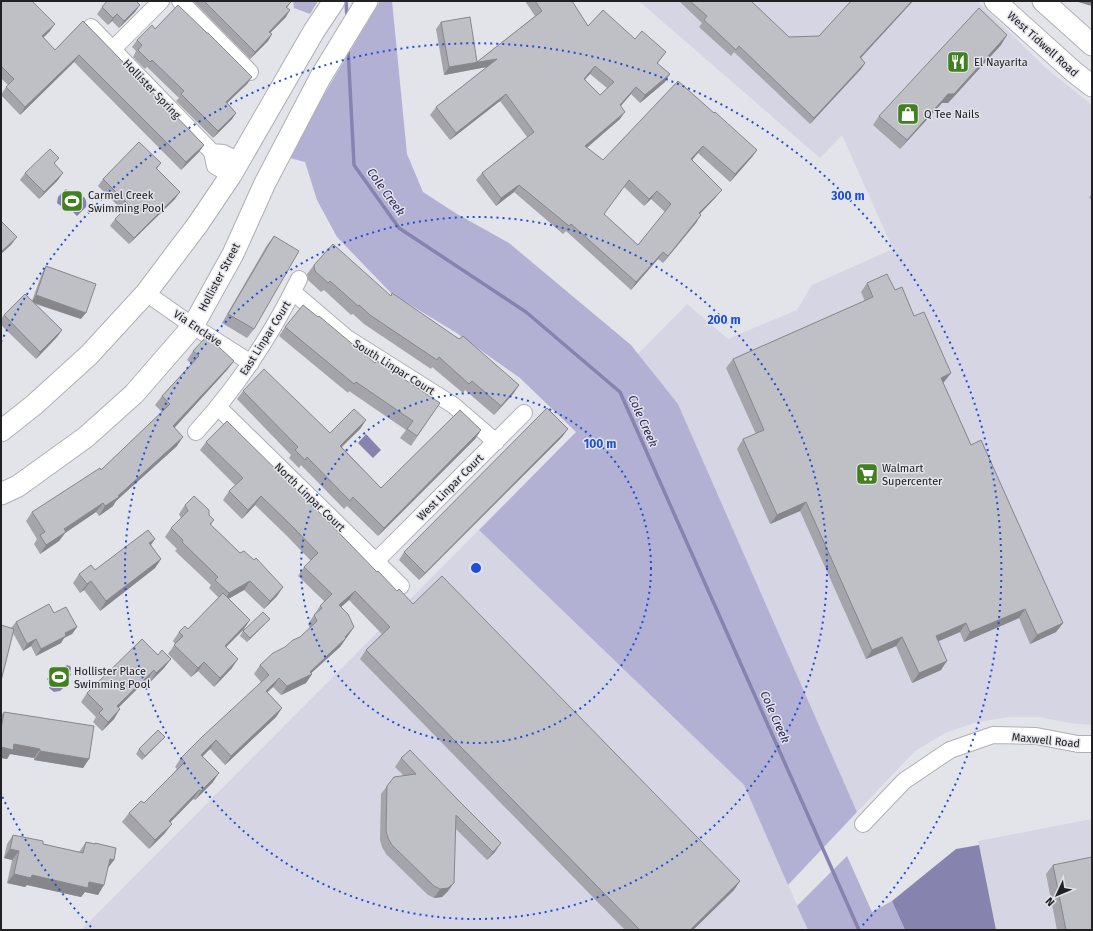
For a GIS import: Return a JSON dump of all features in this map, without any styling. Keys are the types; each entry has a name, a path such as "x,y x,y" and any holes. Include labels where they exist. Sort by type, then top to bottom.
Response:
{"main road":[{"path":"1,431 34,405 89,355 146,293 198,224 235,168 314,31 334,1"},
{"name":"Hollister Street","path":"1,494 18,486 86,437 134,394 193,326 233,254 265,183 320,78 367,1"},
{"name":"West Tidwell Road","path":"995,1 1074,72 1092,86"},
{"path":"1043,1 1092,44"},
{"path":"1074,72 1092,51"}],"street":[{"path":"113,49 161,1"},
{"path":"180,1 250,72"},
{"name":"Hollister Spring","path":"91,27 212,152 223,153 235,168"},
{"name":"East Linpar Court","path":"196,432 218,407 251,363 296,285"},
{"name":"South Linpar Court","path":"296,285 347,338 453,405 496,442"},
{"name":"Via Enclave","path":"146,293 193,326 251,363"},
{"name":"North Linpar Court","path":"218,407 401,586"},
{"name":"West Linpar Court","path":"376,561 524,413"},
{"name":"Maxwell Road","path":"863,824 904,781 950,750 993,735 1036,736 1078,744 1092,744"}],"shaded area":[{"path":"293,1 318,1 310,14 294,8"},
{"path":"380,1 392,1 407,154 423,192 457,214 509,243 631,345 678,404 857,812 788,885 744,785 479,530 576,432 520,378 455,332 391,293 337,237 317,200 305,162 290,158 319,103"},
{"path":"639,1 977,1 1048,70 1092,105 1092,725 1069,723 1039,717 1010,717 977,722 945,733 915,751 857,812 678,404 638,354 687,304 728,339 797,310 812,285 893,249 842,135 820,158"},
{"name":"Carmel Creek Swimming Pool","path":"66,189 73,197 80,195 86,200 86,207 77,216 66,205 61,206 57,203 58,197"},
{"path":"366,434 381,450 373,458 358,443"},
{"path":"479,530 744,785 808,930 81,930"},
{"name":"Hollister Place Swimming Pool","path":"67,665 71,668 71,675 64,683 66,685 60,691 54,692 49,688 51,684 47,679 61,666 63,668"},
{"path":"1092,819 1092,930 996,930 978,841"},
{"path":"979,845 996,930 905,930 892,901 956,849"},
{"path":"847,856 872,912 892,901 905,930 808,930 797,906"}],"building":[{"path":"1,1 32,1 55,24 42,36 55,50 83,21 204,145 186,162 79,55 25,107 6,87 14,79 1,66"},
{"path":"107,1 136,1 140,5 124,21 117,14 113,18 102,7"},
{"path":"204,1 291,2 286,7 290,10 269,32 272,34 255,52"},
{"path":"535,1 572,1 588,26 603,10 635,39 642,31 666,52 657,63 670,74 645,95 636,87 620,105 625,112 585,146 603,160 678,81 757,150 735,174 703,146 691,159 722,190 699,213 701,215 668,256 663,252 636,282 571,224 569,226 519,185 501,198 482,173 534,132 506,94 456,133 436,107 497,59 449,67 441,22 470,17 477,62 542,11","holes":["595,66 614,82 600,95 584,79","629,180 649,199 657,191 671,204 638,245 604,214"]},
{"path":"690,1 751,1 789,37 819,36 851,1 912,1 860,57 865,63 814,118 739,46 736,50 704,20 707,16"},
{"path":"178,5 252,77 226,102 236,113 218,131 181,94 184,91 152,60 150,62 138,50 142,45 137,40 152,25 155,29"},
{"path":"979,8 1007,35 954,94 948,94 907,140 879,116"},
{"path":"139,142 161,163 156,168 180,192 134,238 115,219 129,205 103,179"},
{"path":"50,149 59,158 54,163 63,173 44,192 25,173"},
{"path":"1,221 17,237 1,252"},
{"path":"274,236 299,251 254,329 228,314"},
{"path":"333,244 391,296 392,293 459,339 463,336 519,385 501,406 472,381 469,384 439,357 437,360 370,315 359,305 358,306 330,281 328,283 315,271 314,265"},
{"path":"46,266 96,284 86,313 36,295"},
{"name":"Walmart Supercenter","path":"887,274 895,290 902,287 914,316 924,312 951,373 941,378 971,445 981,440 1063,623 1037,635 1025,609 970,632 966,623 936,636 947,661 919,673 902,637 872,650 806,502 777,515 743,439 764,430 733,359 873,297 867,283"},
{"path":"25,294 62,330 40,352 4,315"},
{"path":"303,305 318,317 319,316 375,363 377,361 440,403 417,436 407,429 413,421 356,382 354,384 285,327"},
{"path":"207,336 234,361 173,426 183,437 118,496 119,497 105,506 103,503 64,529 66,532 46,545 40,535 45,532 32,512 100,468 101,470 170,404 162,396 199,356 193,351"},
{"path":"264,369 330,433 354,409 366,420 340,446 381,488 460,410 481,430 384,528 353,497 350,501 307,457 305,460 295,450 298,447 243,391"},
{"path":"547,408 568,429 425,573 404,552"},
{"path":"227,421 377,572 378,571 397,591 399,589 413,604 442,576 740,881 690,930 640,930 366,650 390,627 355,591 339,605 348,614 354,627 345,637 346,638 310,672 312,674 287,686 279,678 266,691 282,708 231,756 216,740 201,755 219,773 201,791 199,790 169,821 172,824 155,840 129,813 141,801 144,803 185,762 181,758 269,675 260,665 273,653 300,637 317,621 314,615 322,608 320,606 332,594 304,567 318,553 294,528 261,496 248,510 229,491 243,478 206,442"},
{"path":"194,496 209,510 209,515 214,520 210,524 240,553 244,551 254,560 256,558 283,587 270,601 250,581 229,593 215,580 218,577 182,542 183,540 171,528 188,511 185,505"},
{"path":"148,530 155,539 149,543 161,559 106,601 91,581 87,584 79,574 91,565 95,570"},
{"path":"223,593 250,620 225,646 238,659 220,678 204,662 198,668 174,645 183,636 179,632 185,626 188,629"},
{"path":"49,604 54,613 66,607 77,627 65,633 66,636 41,649 36,639 27,644 16,622"},
{"path":"263,612 270,619 250,638 243,631"},
{"path":"1,625 14,629 1,681"},
{"path":"142,639 158,655 162,650 171,659 156,673 154,670 117,706 120,709 108,722 99,713 103,709 87,693"},
{"path":"4,712 94,726 89,759 40,751 40,749 14,744 13,750 1,747 1,729"},
{"path":"158,730 165,737 145,756 139,749"},
{"path":"410,750 501,843 493,852 456,815 454,883 448,888 440,889 434,886 392,845 386,831 387,786 394,777 416,774 401,758"},
{"path":"13,835 43,841 43,844 83,853 86,842 116,848 114,860 110,859 104,885 89,882 88,888 32,875 31,878 14,874 19,851 10,849"},
{"path":"1092,857 1092,930 1066,930 1053,865"}],"waterway":[{"name":"Cole Creek","path":"346,1 347,18"},
{"name":"Cole Creek","path":"348,48 354,165 399,228 526,312 620,392 859,930"}],"place":[{"name":"El Nayarita","path":"958,62"},
{"name":"Q Tee Nails","path":"908,114"},
{"name":"Carmel Creek Swimming Pool","path":"72,201"},
{"name":"Walmart Supercenter","path":"867,474"},
{"name":"Hollister Place Swimming Pool","path":"59,677"}]}
